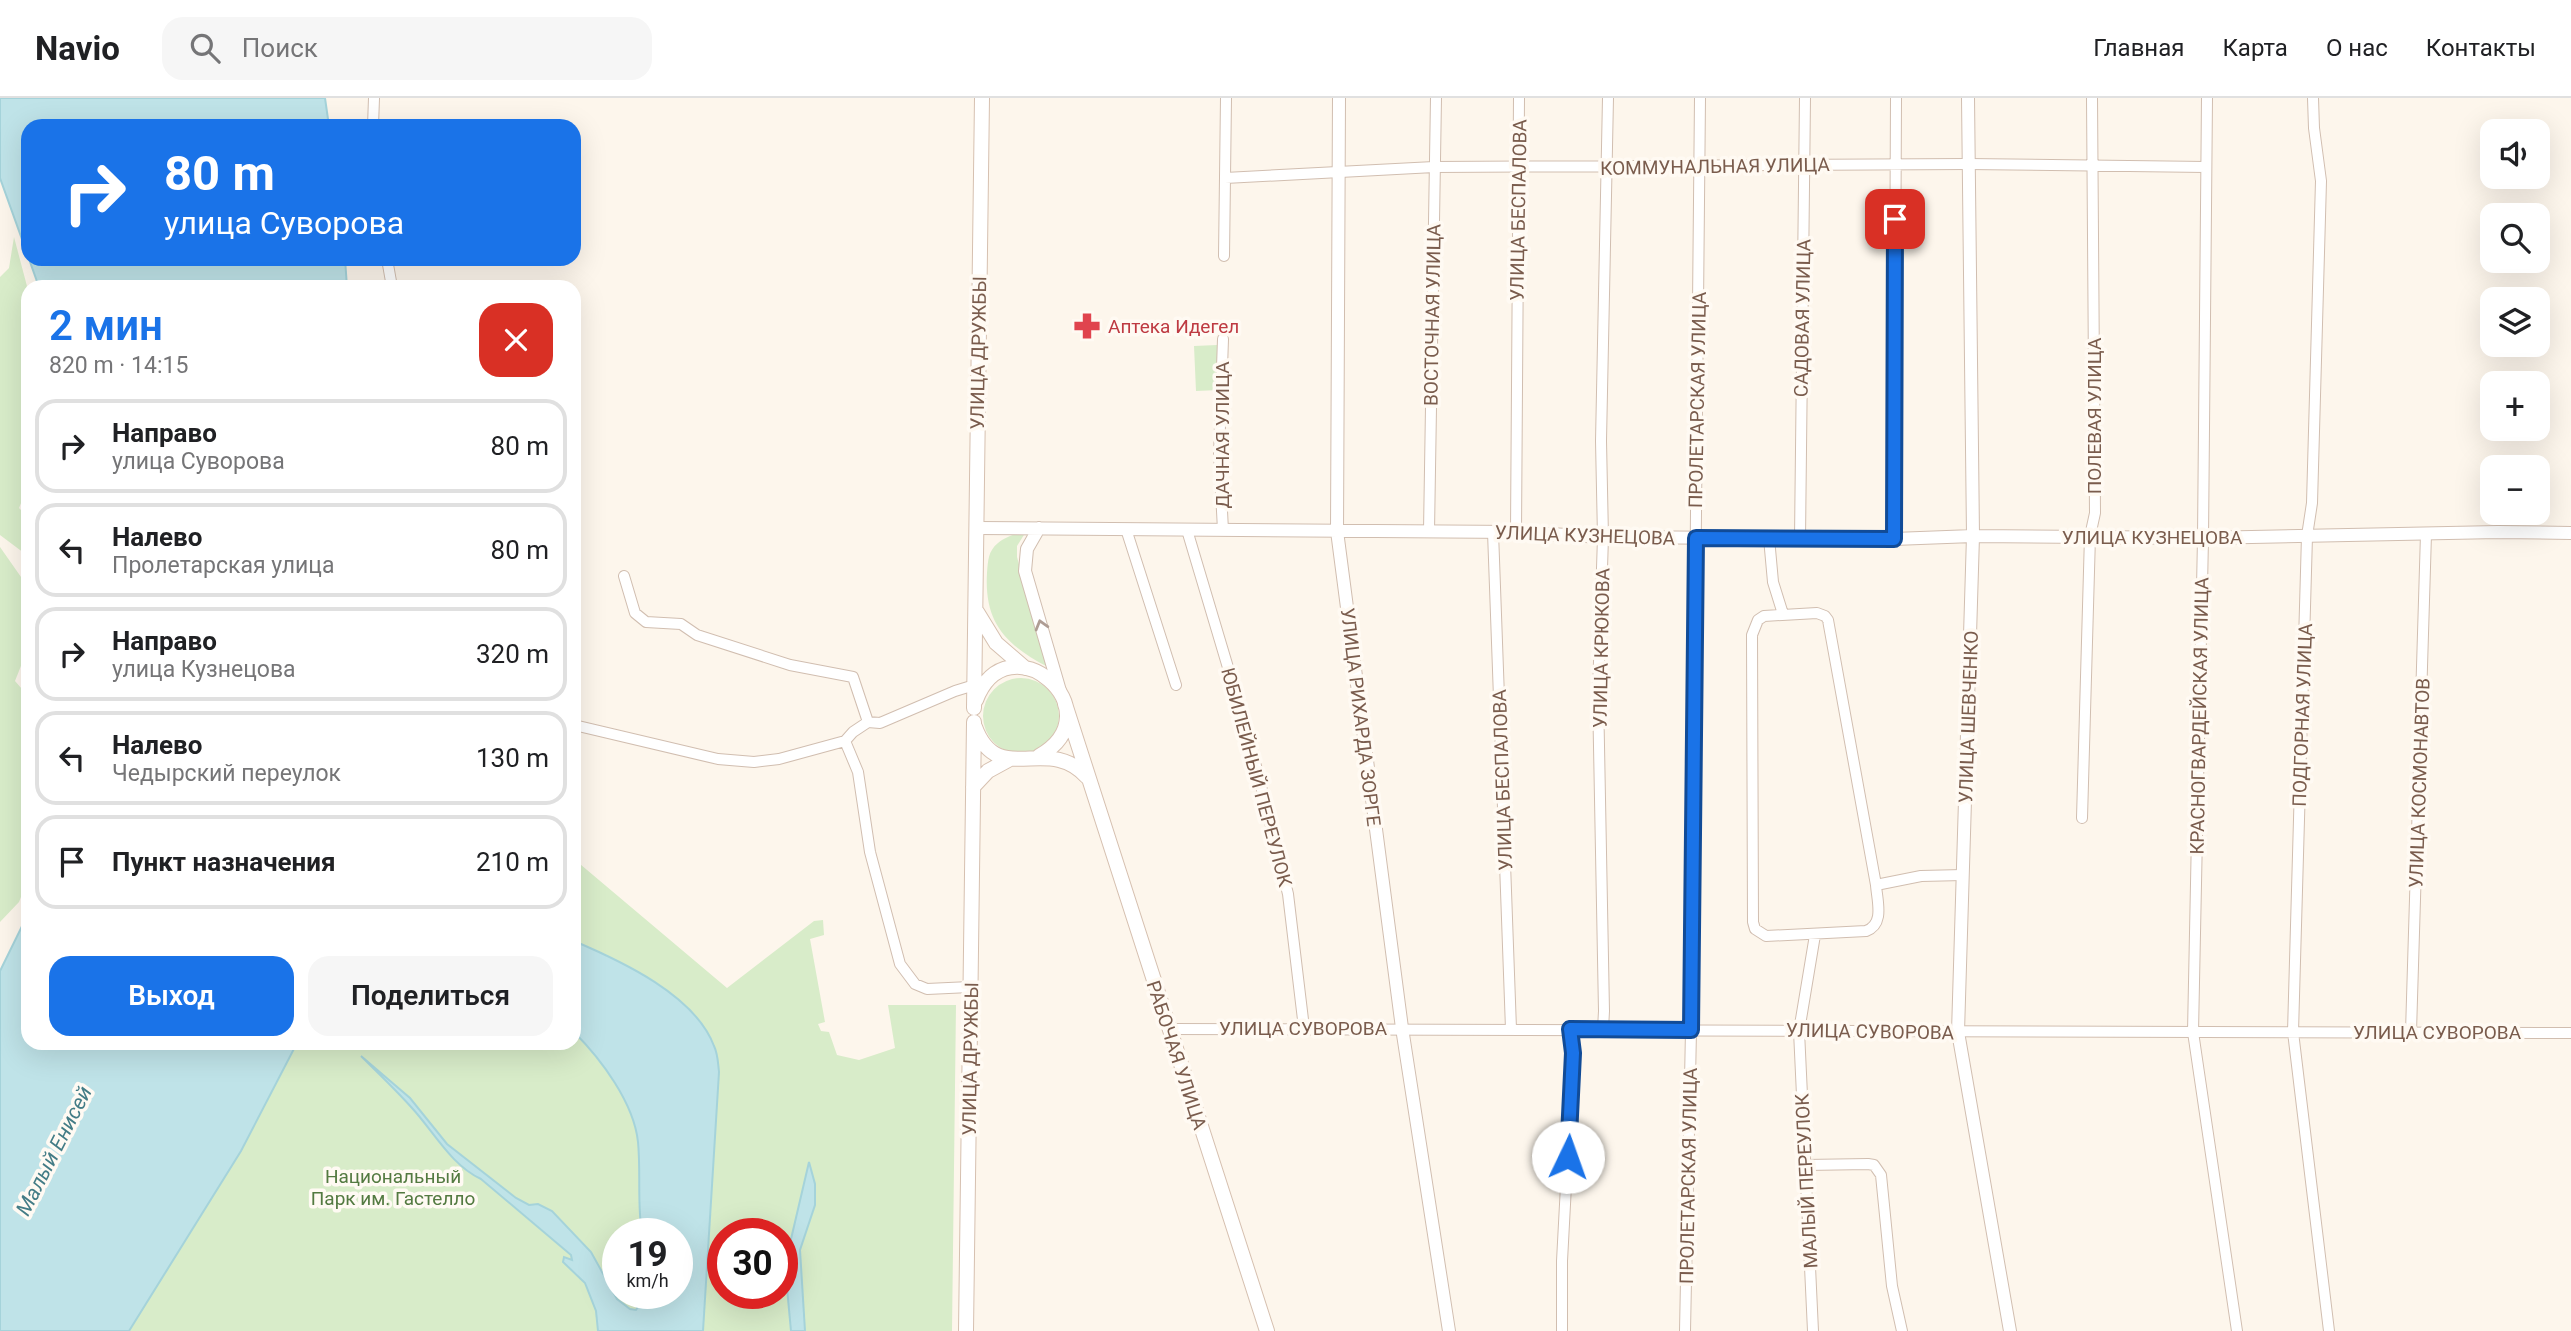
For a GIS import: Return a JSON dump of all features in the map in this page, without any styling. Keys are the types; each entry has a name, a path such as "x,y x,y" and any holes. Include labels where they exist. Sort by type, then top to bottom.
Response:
{"main road":[{"name":"УЛИЦА ДРУЖБЫ","path":"981,683 975,608 982,98"},
{"path":"975,608 996,643 1026,668 1046,675 1063,698 1066,720 1061,735 1052,748 1039,757"},
{"path":"1026,668 1007,669 981,683 974,715 979,735 997,755 1024,760 1052,757 1072,763 1088,778"},
{"name":"РАБОЧАЯ УЛИЦА","path":"1063,698 1268,1331"},
{"name":"УЛИЦА ДРУЖБЫ","path":"966,1331 974,715"},
{"path":"973,788 988,771 1010,759"}],"street":[{"path":"373,119 374,98"},
{"path":"1224,256 1226,98"},
{"name":"УЛИЦА РИХАРДА ЗОРГЕ","path":"1339,98 1337,531 1402,1028 1449,1331"},
{"name":"ВОСТОЧНАЯ УЛИЦА","path":"1429,531 1436,98"},
{"name":"УЛИЦА БЕСПАЛОВА","path":"1516,532 1519,98"},
{"name":"УЛИЦА КРЮКОВА","path":"1602,1029 1604,1012 1598,694 1603,537 1601,441 1608,98"},
{"name":"ПРОЛЕТАРСКАЯ УЛИЦА","path":"1685,1331 1691,1030 1700,98"},
{"name":"САДОВАЯ УЛИЦА","path":"1800,538 1805,98"},
{"path":"1894,539 1896,98"},
{"name":"УЛИЦА ШЕВЧЕНКО","path":"1968,98 1973,536 1958,1032 2010,1331"},
{"name":"ПОЛЕВАЯ УЛИЦА","path":"2082,818 2090,536 2095,513 2092,98"},
{"name":"КРАСНОГВАРДЕЙСКАЯ УЛИЦА","path":"2207,98 2203,538 2193,1032 2237,1331"},
{"name":"ПОДГОРНАЯ УЛИЦА","path":"2313,98 2321,181 2312,502 2307,536 2293,1032 2329,1331"},
{"name":"КОММУНАЛЬНАЯ УЛИЦА","path":"1225,178 1434,167 1804,164 2206,167"},
{"name":"ДАЧНАЯ УЛИЦА","path":"1223,339 1219,454 1223,530"},
{"name":"УЛИЦА КУЗНЕЦОВА","path":"976,528 1516,532 1603,537 1894,539 1973,536 2203,538 2571,533"},
{"path":"1039,528 1027,549 1025,571 1063,698"},
{"path":"1125,529 1176,685"},
{"name":"ЮБИЛЕЙНЫЙ ПЕРЕУЛОК","path":"1187,530 1249,738 1288,894 1304,1028"},
{"name":"УЛИЦА БЕСПАЛОВА","path":"1493,532 1511,1029"},
{"name":"УЛИЦА КОСМОНАВТОВ","path":"2411,1032 2426,534"},
{"path":"1769,538 1773,582 1783,614"},
{"path":"624,576 635,614 646,622 681,624 696,635 790,665 853,677 868,722"},
{"path":"1817,613 1828,620 1876,885 1879,915 1873,929 1815,935 1766,936 1755,929 1752,635 1754,627 1764,616 1817,613"},
{"path":"581,727 694,754 744,762 779,760 845,741 868,722 880,723 981,683"},
{"path":"845,741 859,772 870,852 900,964 915,985 927,989 970,987"},
{"path":"1876,885 1920,876 1963,875"},
{"name":"МАЛЫЙ ПЕРЕУЛОК","path":"1813,1331 1799,1031 1815,935"},
{"name":"УЛИЦА СУВОРОВА","path":"1168,1029 2571,1033"},
{"path":"1562,1331 1562,1261 1573,1053 1570,1029"},
{"path":"1806,1165 1868,1164 1881,1175 1892,1286 1902,1331"}],"green space":[{"path":"14,237 25,280 21,280 21,551 0,535 0,277 9,268"},
{"path":"1217,345 1219,390 1196,391 1194,346"},
{"path":"1027,530 1017,546 1017,557 1048,667 1009,641 994,619 989,606 987,573 990,553 1001,541"},
{"path":"0,547 21,577 21,666 15,681 21,688 21,897 0,922"},
{"path":"1021,678 1035,681 1048,689 1056,702 1059,716 1056,730 1048,743 1035,751 1021,754 1007,751 994,743 986,730 983,716 986,702 994,689 1007,681"},
{"name":"Национальный Парк им. Гастелло","path":"581,865 727,988 814,921 823,920 824,935 810,939 825,1022 818,1024 821,1031 829,1032 837,1055 859,1060 895,1048 888,1005 956,1005 952,1331 129,1331 241,1151 293,1050 581,1050"}],"water":[{"path":"0,98 325,98 328,119 21,119 21,236 0,178"},
{"path":"32,266 346,266 346,280 36,280"},
{"name":"Малый Енисей","path":"21,928 21,1050 293,1050 241,1151 129,1331 0,1331 0,971"},
{"path":"581,944 634,970 674,996 691,1011 715,1049 719,1072 710,1218 707,1218 703,1331 598,1331 596,1311 585,1283 563,1262 564,1257 572,1260 571,1255 461,1165 406,1101 361,1056 410,1098 447,1144 516,1198 529,1205 538,1204 552,1211 591,1252 602,1272 602,1309 693,1309 693,1218 641,1218 635,1127 623,1097 605,1068 581,1040"},
{"path":"809,1162 815,1184 815,1205 800,1250 805,1331 791,1331 789,1309 798,1309 796,1218"}],"place":[{"name":"Аптека Идегел","path":"1087,326"}],"route":[{"path":"1568,1157 1573,1053 1570,1029 1691,1030 1696,538 1894,539 1895,219"}]}
